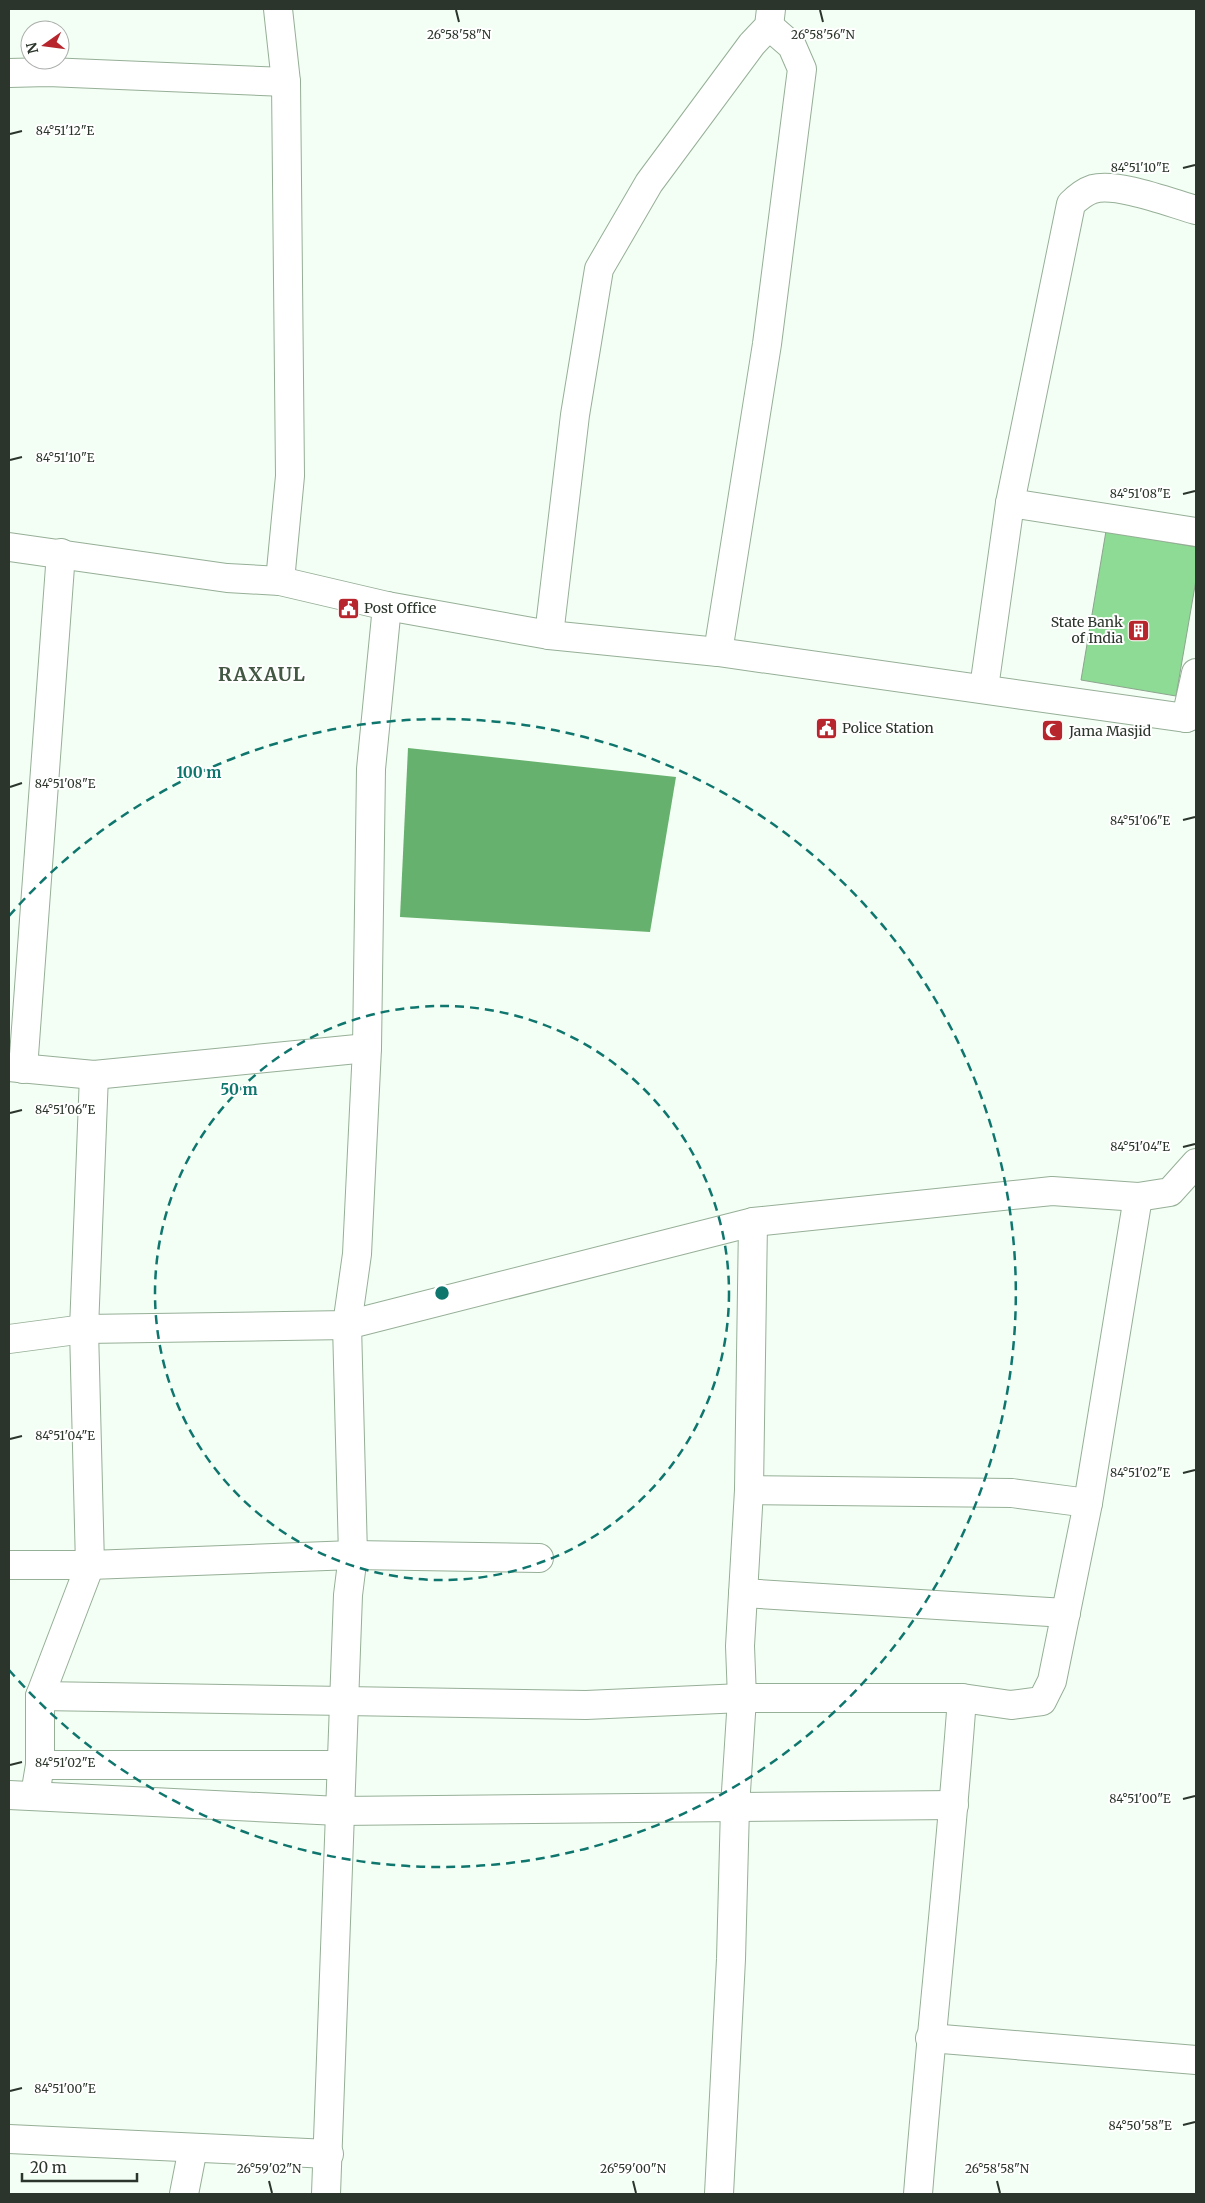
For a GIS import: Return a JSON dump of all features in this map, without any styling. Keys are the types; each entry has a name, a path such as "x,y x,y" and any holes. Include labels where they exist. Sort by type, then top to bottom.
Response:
{"street":[{"path":"278,9 286,82 290,476 280,581"},
{"path":"549,635 575,415 599,269 649,183 770,17 792,46 802,69 767,344 718,652"},
{"path":"9,73 48,72 286,82"},
{"path":"984,688 1010,503 1071,204 1081,194 1095,188 1123,189 1196,210"},
{"path":"1010,503 1196,532"},
{"path":"9,547 227,578 280,581 387,606 549,635 718,652 1191,716 1196,673"},
{"path":"61,553 16,1068 94,1075 367,1048"},
{"path":"326,2194 329,2154 348,1595 353,1555 347,1325 357,1254 367,1048 372,769 387,606"},
{"path":"94,1075 84,1329 90,1565 40,1696 40,1765 22,1795 340,1811 954,1805"},
{"path":"9,1339 84,1329 347,1325 753,1222 1052,1191 1138,1197 1170,1192 1196,1163"},
{"path":"40,1696 586,1705 742,1698 962,1698 1011,1705 1042,1701 1052,1681 1088,1502 1138,1197"},
{"path":"719,2194 731,1959 735,1807 742,1698 740,1646 748,1490 753,1222"},
{"path":"748,1490 1012,1493 1088,1502"},
{"path":"9,1565 90,1565 353,1555 539,1558"},
{"path":"743,1593 1066,1613"},
{"path":"918,2194 930,2038 954,1805 962,1698"},
{"path":"40,1765 341,1765"},
{"path":"930,2038 1196,2060"},
{"path":"9,2139 329,2154"},
{"path":"184,2194 193,2148"}],"shaded area":[{"path":"408,748 676,777 650,932 400,917"}],"building":[{"name":"State Bank of India","path":"1106,531 1196,547 1196,580 1176,696 1081,680"}],"place":[{"name":"Post Office","path":"348,608"},
{"name":"State Bank of India","path":"1139,630"},
{"name":"Police Station","path":"826,728"},
{"name":"Jama Masjid","path":"1053,731"}],"district":[{"name":"RAXAUL","path":"262,674"}]}
